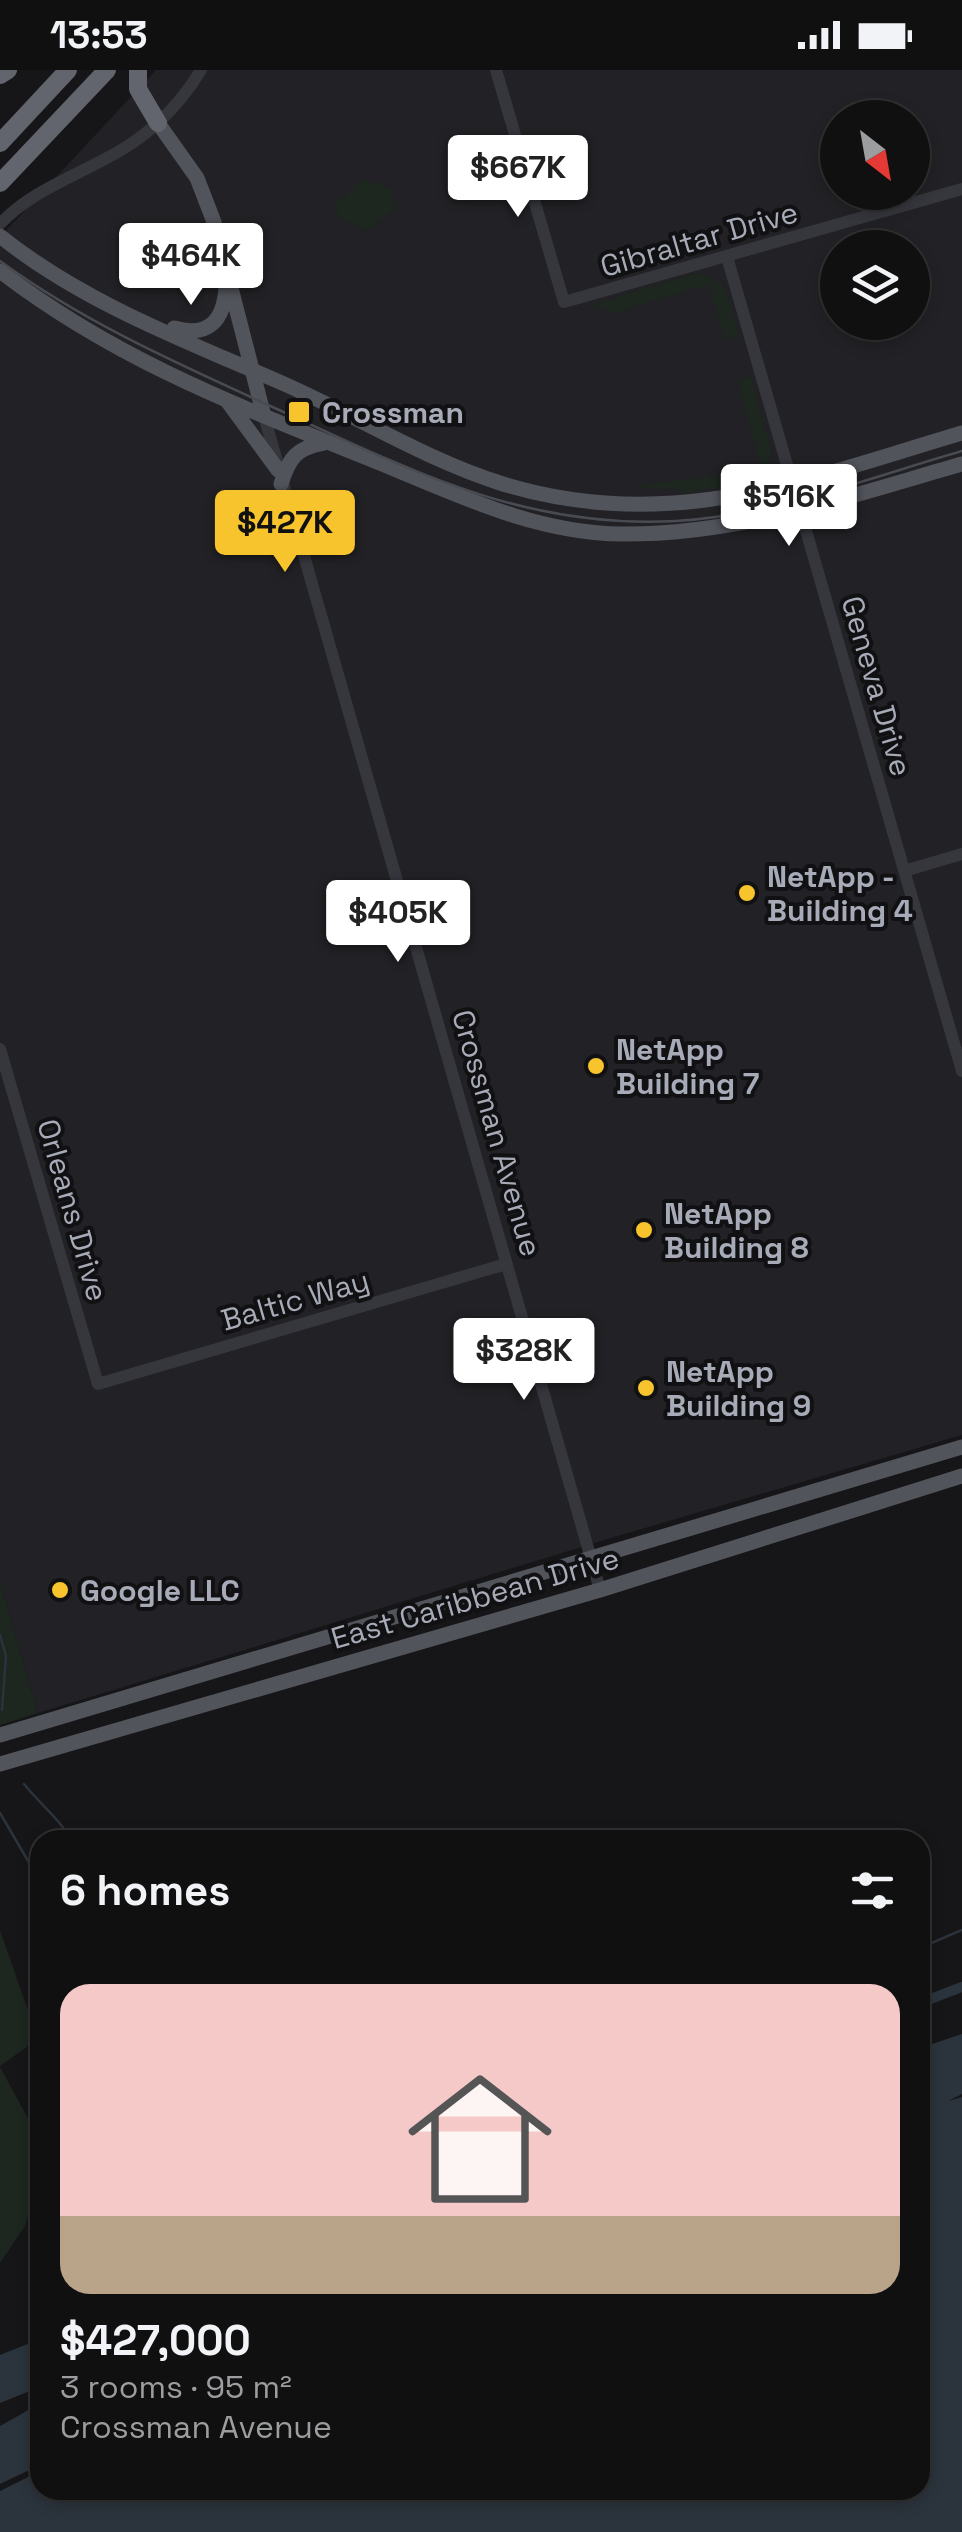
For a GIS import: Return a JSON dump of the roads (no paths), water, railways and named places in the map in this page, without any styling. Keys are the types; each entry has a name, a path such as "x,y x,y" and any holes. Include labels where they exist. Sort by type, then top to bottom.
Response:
{"highway":[{"path":"0,75 8,70"},
{"path":"0,143 68,70"},
{"path":"0,183 106,70"},
{"path":"138,70 138,89 158,123"}],"main road":[{"name":"Crossman Avenue","path":"158,123 198,178 214,222 264,416"},
{"path":"0,236 64,280 141,320 457,466 544,495 617,505 680,505 744,496 962,433"},
{"path":"0,271 74,324 160,372 513,517 565,530 618,534 719,529 962,464"},
{"path":"141,320 185,332 206,328 222,314 228,272"},
{"path":"228,402 279,477 298,450 328,442"},
{"name":"East Caribbean Drive","path":"0,1735 962,1447"},
{"name":"East Caribbean Drive","path":"0,1764 600,1590 962,1476"}],"street":[{"path":"0,224 34,196 108,158 158,123 201,70"},
{"name":"Gibraltar Drive","path":"496,70 564,302 962,188"},
{"name":"Geneva Drive","path":"728,257 962,1071"},
{"name":"Crossman Avenue","path":"264,416 600,1590"},
{"path":"904,871 962,854"},
{"name":"Orleans Drive","path":"0,1049 98,1384"},
{"name":"Baltic Way","path":"98,1384 506,1264"}],"waterway":[{"path":"0,1635 6,1656 2,1710"},
{"path":"24,1784 64,1830"},
{"path":"0,1813 30,1864"},
{"path":"930,1944 962,1930"},
{"path":"930,1999 962,1987"}],"tram line":[{"path":"0,261 63,303 129,339 366,450 464,489 566,515 619,521 712,517 821,494 962,451"}],"place":[{"name":"Crossman","path":"299,412"},
{"name":"NetApp - Building 4","path":"747,893"},
{"name":"NetApp Building 7","path":"596,1066"},
{"name":"NetApp Building 8","path":"644,1230"},
{"name":"NetApp Building 9","path":"646,1388"},
{"name":"Google LLC","path":"60,1590"}]}
